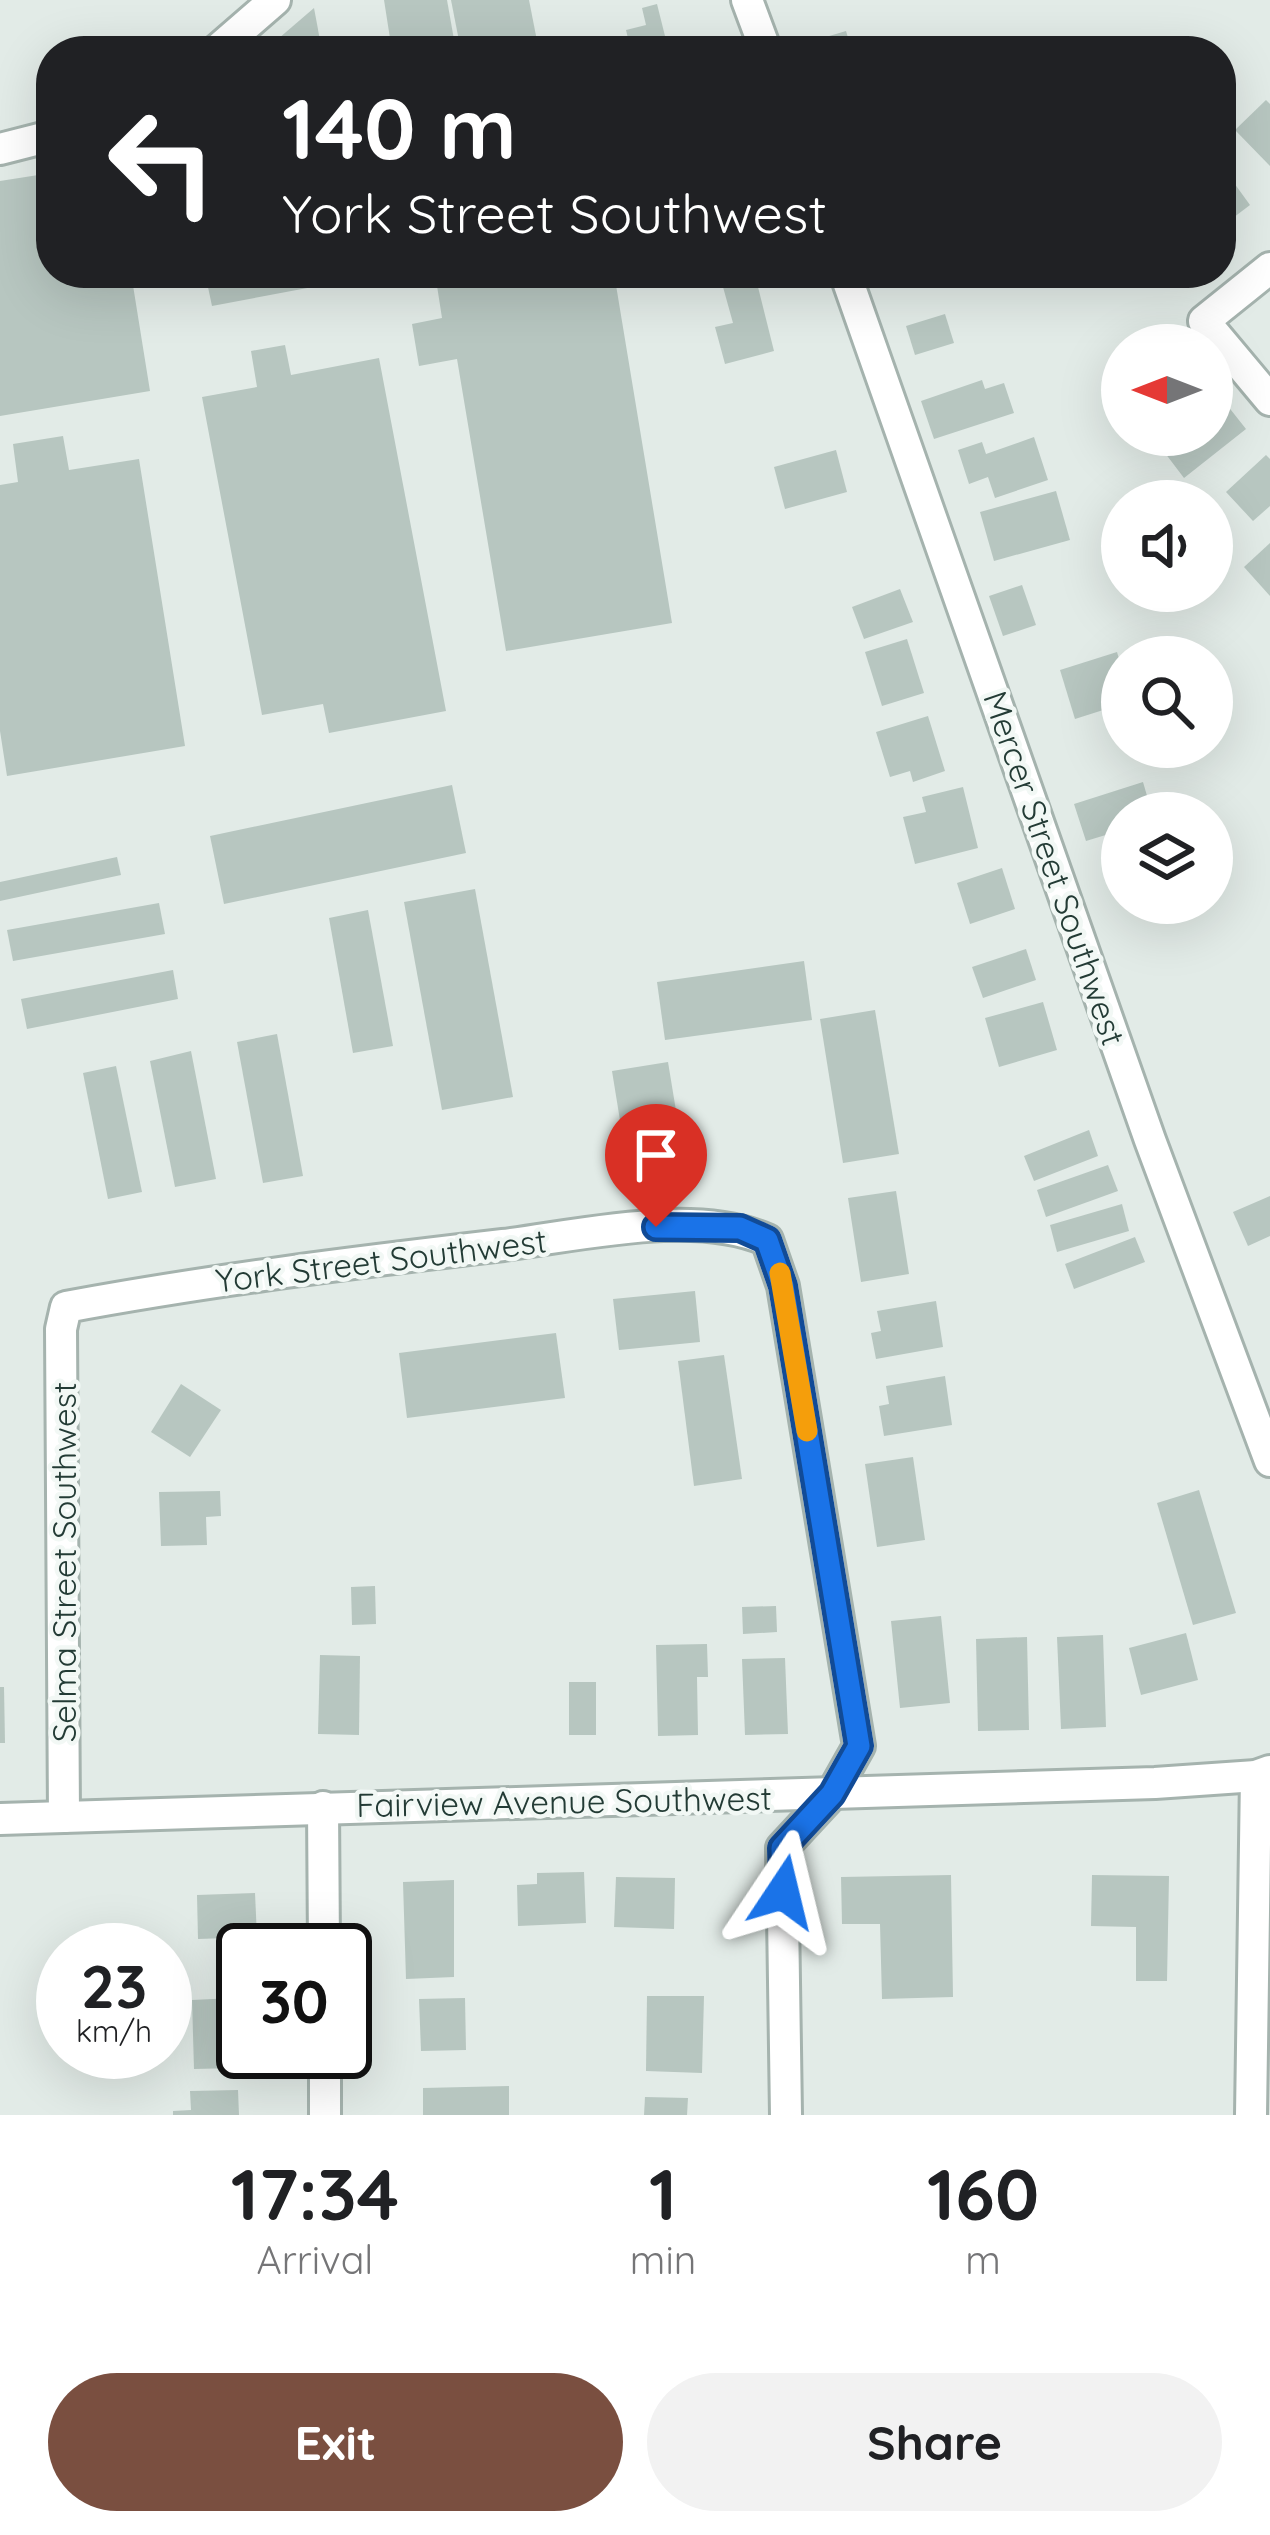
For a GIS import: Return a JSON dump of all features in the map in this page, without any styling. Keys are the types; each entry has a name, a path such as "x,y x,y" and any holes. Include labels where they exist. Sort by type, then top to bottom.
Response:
{"street":[{"path":"233,36 274,0"},
{"path":"747,0 760,36"},
{"path":"0,149 36,140"},
{"path":"1270,268 1204,321 1270,400"},
{"name":"Mercer Street Southwest","path":"850,288 1150,1140 1270,1461"},
{"name":"York Street Southwest","path":"66,1307 235,1276 656,1227 740,1228 767,1240 783,1286 859,1746 832,1794"},
{"name":"Selma Street Southwest","path":"64,1817 62,1329 66,1307"},
{"path":"1251,2115 1263,1773"},
{"name":"Fairview Avenue Southwest","path":"0,1819 832,1794 1263,1773"},
{"path":"787,2115 782,1848 832,1794"},
{"path":"323,1807 324,1923"},
{"path":"325,2079 325,2115"}],"building":[{"path":"384,0 447,0 453,36 390,36"},
{"path":"451,0 529,0 536,36 458,36"},
{"path":"657,4 665,36 627,36 626,30 646,25 642,8"},
{"path":"314,8 319,36 281,36"},
{"path":"1266,100 1270,104 1270,166 1236,131"},
{"path":"36,175 36,288 133,288 150,391 0,416 0,181"},
{"path":"1236,186 1250,205 1236,216"},
{"path":"208,288 308,288 212,306"},
{"path":"437,288 616,288 672,623 506,651 457,359 419,366 412,324 442,318"},
{"path":"723,288 758,288 774,351 725,364 715,327 733,323"},
{"path":"945,314 954,343 915,355 906,326"},
{"path":"285,345 291,375 379,358 446,711 329,733 323,704 262,715 202,397 257,387 251,351"},
{"path":"982,380 985,389 1004,383 1014,413 934,439 921,401"},
{"path":"1233,413 1246,429 1233,439"},
{"path":"63,436 69,470 139,459 185,746 7,776 0,731 0,485 18,482 13,444"},
{"path":"1034,437 1048,480 995,498 988,477 969,484 958,450 982,442 986,454"},
{"path":"836,450 847,492 785,509 774,467"},
{"path":"1266,455 1270,459 1270,506 1253,521 1233,500 1233,486"},
{"path":"1167,456 1212,456 1184,478"},
{"path":"1056,491 1070,540 994,561 980,512"},
{"path":"1270,543 1270,596 1244,567"},
{"path":"1022,585 1036,625 1003,636 989,596"},
{"path":"900,589 913,622 864,639 852,607"},
{"path":"907,639 924,693 882,706 865,652"},
{"path":"1101,657 1101,711 1075,719 1060,670"},
{"path":"928,716 945,771 913,782 910,771 890,777 876,732"},
{"path":"1143,782 1146,792 1112,792"},
{"path":"452,785 466,853 224,904 210,836"},
{"path":"963,787 978,848 915,864 903,817 926,812 922,797"},
{"path":"1101,795 1101,836 1086,841 1074,804"},
{"path":"117,857 121,875 0,901 0,882"},
{"path":"1002,868 1015,909 970,924 957,883"},
{"path":"475,889 513,1097 442,1110 404,902"},
{"path":"159,903 165,934 13,961 7,930"},
{"path":"368,910 393,1046 353,1053 329,918"},
{"path":"1026,949 1036,980 983,998 972,967"},
{"path":"804,961 812,1020 665,1040 657,982"},
{"path":"173,970 178,999 27,1029 21,999"},
{"path":"1043,1002 1057,1050 999,1067 985,1018"},
{"path":"875,1010 899,1154 843,1163 820,1019"},
{"path":"277,1034 303,1176 263,1183 237,1042"},
{"path":"191,1051 216,1179 175,1187 150,1061"},
{"path":"668,1062 680,1135 624,1145 612,1071"},
{"path":"116,1066 142,1192 108,1199 83,1073"},
{"path":"1089,1130 1098,1156 1034,1181 1024,1156"},
{"path":"1108,1165 1118,1191 1046,1217 1037,1190"},
{"path":"896,1191 909,1274 861,1282 848,1198"},
{"path":"1270,1196 1270,1236 1248,1246 1233,1212"},
{"path":"1122,1204 1129,1231 1057,1252 1050,1225"},
{"path":"1135,1237 1145,1262 1074,1289 1065,1264"},
{"path":"695,1291 700,1342 619,1350 613,1299"},
{"path":"936,1301 943,1347 876,1359 871,1333 881,1331 877,1311"},
{"path":"556,1333 565,1398 407,1418 399,1353"},
{"path":"724,1355 742,1479 694,1486 678,1361"},
{"path":"945,1376 952,1425 884,1436 879,1406 889,1404 886,1386"},
{"path":"181,1384 221,1410 190,1457 151,1432"},
{"path":"913,1457 925,1540 877,1547 865,1464"},
{"path":"1199,1490 1236,1613 1193,1625 1157,1503"},
{"path":"220,1491 221,1516 206,1517 207,1545 161,1546 159,1492"},
{"path":"375,1586 376,1624 352,1625 351,1587"},
{"path":"776,1606 777,1632 743,1634 742,1607"},
{"path":"941,1616 950,1703 900,1708 891,1621"},
{"path":"1186,1633 1198,1680 1141,1695 1129,1648"},
{"path":"1103,1635 1106,1727 1061,1729 1057,1637"},
{"path":"1027,1637 1029,1730 978,1731 976,1639"},
{"path":"707,1644 708,1677 697,1677 698,1735 658,1736 656,1645"},
{"path":"320,1655 360,1656 359,1735 318,1734"},
{"path":"785,1658 788,1734 745,1735 742,1659"},
{"path":"569,1682 596,1682 596,1735 569,1735"},
{"path":"0,1687 4,1687 5,1743 0,1743"},
{"path":"584,1872 586,1923 518,1926 517,1885 537,1884 537,1873"},
{"path":"951,1875 953,1997 882,1999 880,1924 842,1924 841,1877"},
{"path":"1092,1875 1169,1876 1167,1981 1136,1981 1136,1927 1091,1926"},
{"path":"616,1877 675,1878 674,1929 614,1927"},
{"path":"454,1880 454,1977 406,1979 403,1882"},
{"path":"255,1893 256,1923 216,1923 216,1938 198,1939 197,1895"},
{"path":"647,1996 704,1996 702,2073 646,2071"},
{"path":"465,1998 466,2050 421,2051 419,1999"},
{"path":"216,1999 216,2068 194,2069 192,2000"},
{"path":"509,2086 509,2115 423,2115 423,2088"},
{"path":"238,2090 239,2115 173,2115 173,2111 191,2110 190,2091"},
{"path":"645,2097 688,2098 687,2115 644,2115"}],"slow traffic":[{"path":"780,1273 807,1431"}],"route":[{"path":"656,1227 740,1228 767,1240 783,1286 859,1746 832,1794 782,1848 783,1892"}]}
